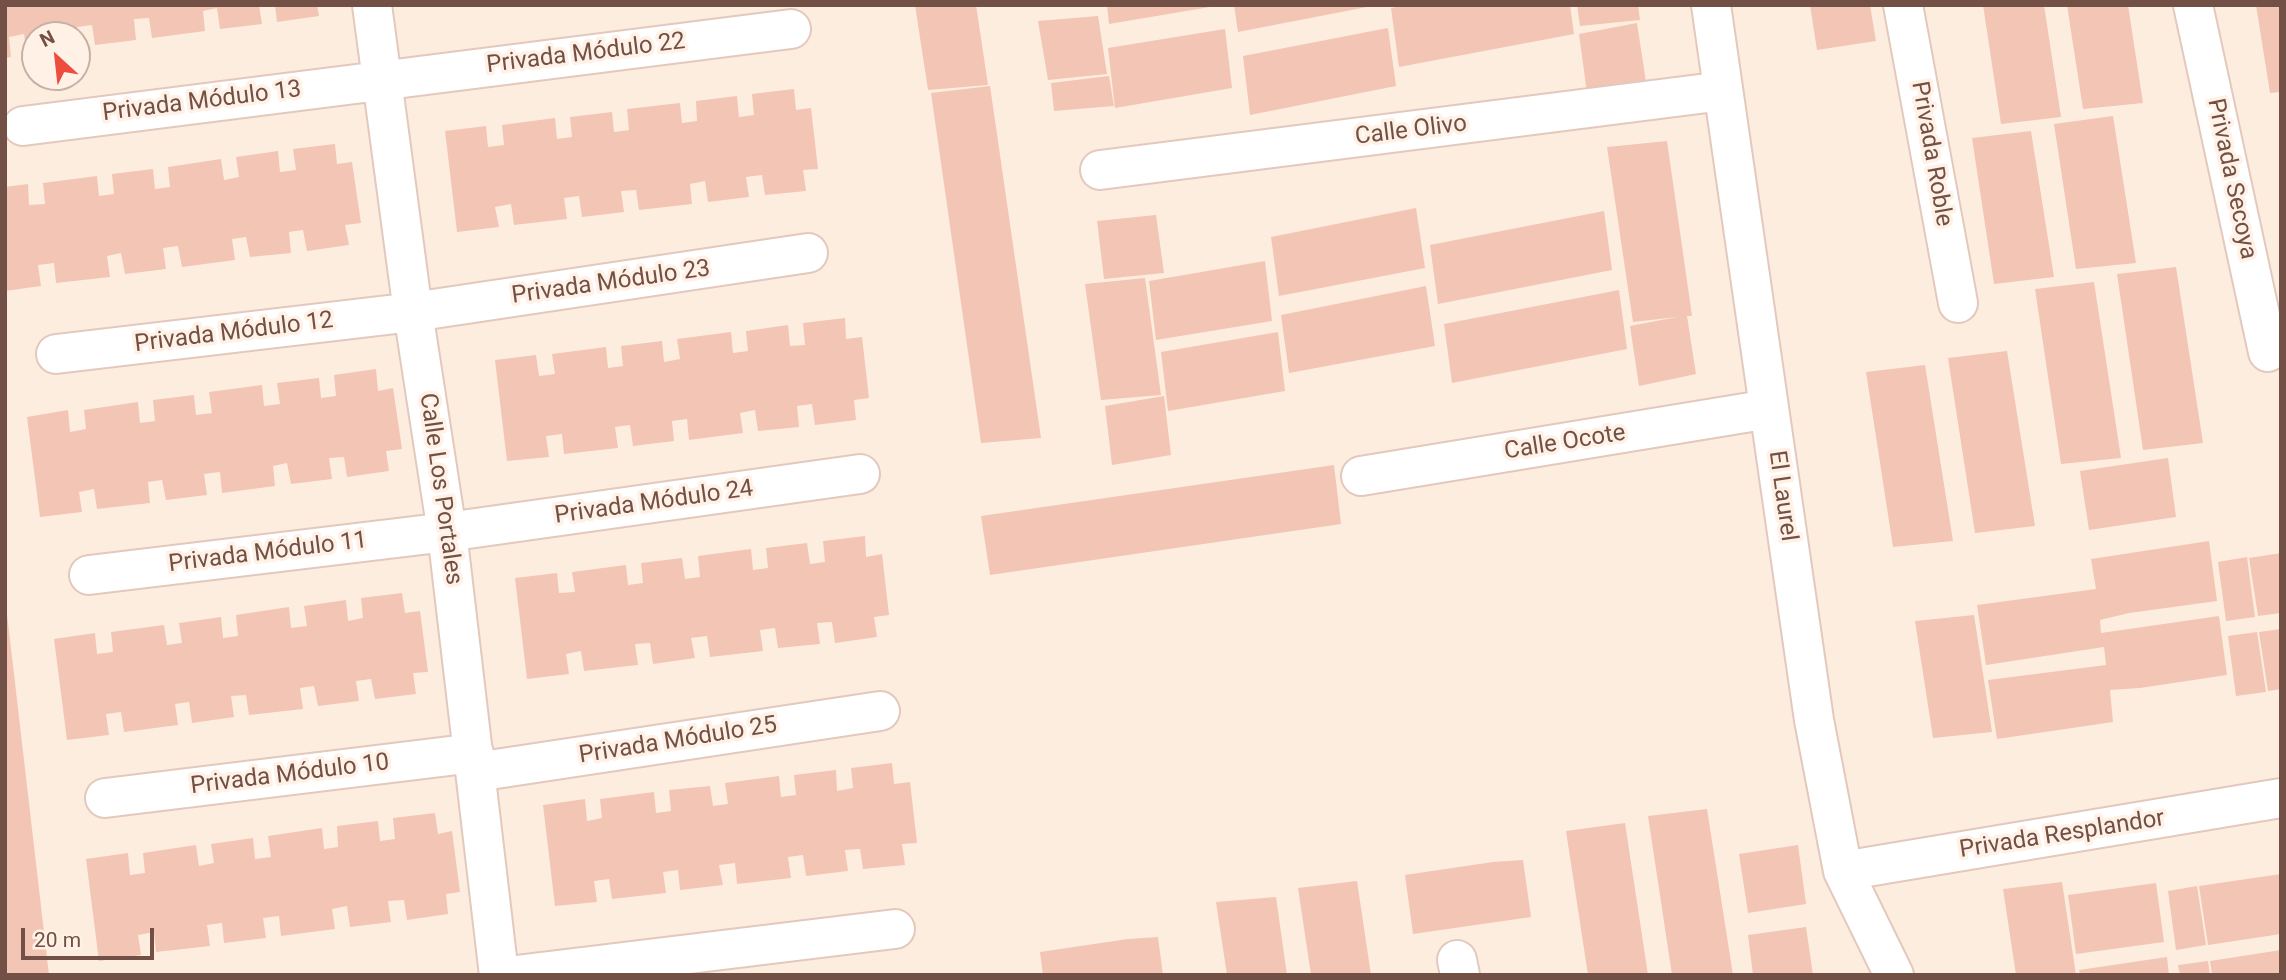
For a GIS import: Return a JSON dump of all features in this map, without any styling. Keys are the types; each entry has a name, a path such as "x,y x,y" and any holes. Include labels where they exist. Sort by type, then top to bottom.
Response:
{"street":[{"name":"Calle Los Portales","path":"372,5 413,312 447,532 499,975"},
{"name":"El Laurel","path":"1711,5 1814,720 1843,871 1894,975"},
{"name":"Privada Roble","path":"1903,5 1958,303"},
{"name":"Privada Secoya","path":"2193,5 2268,352"},
{"name":"Privada Módulo 22","path":"381,79 791,29"},
{"name":"Privada Módulo 13","path":"23,126 381,79"},
{"name":"Calle Olivo","path":"1100,170 1723,91"},
{"name":"Privada Módulo 23","path":"413,312 808,253"},
{"name":"Privada Módulo 12","path":"56,354 413,312"},
{"name":"Calle Ocote","path":"1361,476 1769,409"},
{"name":"Privada Módulo 24","path":"447,532 860,474"},
{"name":"Privada Módulo 11","path":"89,575 447,532"},
{"name":"Privada Módulo 25","path":"475,762 880,711"},
{"name":"Privada Módulo 10","path":"105,798 475,762"},
{"name":"Privada Resplandor","path":"1843,871 2281,798"},
{"path":"516,975 895,929"}],"building":[{"path":"5,5 259,5 262,24 220,29 217,8 203,11 205,31 152,38 149,18 134,19 136,40 95,45 91,21 21,21 21,35 9,37 11,57 5,58"},
{"path":"275,5 317,5 319,16 277,22"},
{"path":"915,5 976,5 988,85 928,90"},
{"path":"1107,5 1210,5 1210,7 1109,24"},
{"path":"1234,5 1367,5 1367,7 1238,32"},
{"path":"1407,5 1570,5 1574,34 1399,67 1391,8"},
{"path":"1577,5 1638,5 1640,20 1580,26"},
{"path":"1810,5 1870,5 1876,41 1817,50"},
{"path":"1983,5 2044,5 2061,117 2001,124"},
{"path":"2067,5 2128,5 2143,103 2083,109"},
{"path":"2256,5 2281,5 2281,92 2270,93"},
{"path":"1098,16 1107,74 1048,80 1038,21"},
{"path":"1637,23 1646,82 1587,93 1579,34"},
{"path":"1388,28 1396,86 1250,115 1243,56"},
{"path":"1225,29 1232,88 1115,108 1108,48"},
{"path":"1109,76 1114,106 1054,111 1051,83"},
{"path":"990,86 1041,438 981,443 931,93"},
{"path":"794,89 796,110 811,108 818,169 803,170 806,191 765,195 762,175 746,177 749,197 708,202 705,181 690,184 692,204 639,210 636,190 621,191 624,212 582,217 579,196 564,198 567,219 514,225 511,204 495,207 499,227 457,232 445,131 486,126 488,147 504,145 502,125 555,118 557,139 572,137 570,117 612,112 614,132 629,130 627,109 680,103 682,123 697,121 696,101 737,96 739,117 754,115 752,94"},
{"path":"2113,116 2136,263 2076,269 2054,124"},
{"path":"2031,131 2054,277 1994,284 1972,138"},
{"path":"1667,141 1692,316 1687,316 1696,374 1639,386 1630,326 1677,317 1633,322 1607,147"},
{"path":"335,144 337,164 352,162 361,223 345,225 349,245 307,251 303,230 289,232 291,253 250,257 246,237 232,239 235,260 182,267 178,246 163,248 166,269 125,274 121,253 107,256 110,277 56,283 54,263 38,265 41,286 5,291 5,187 28,184 29,205 45,204 43,183 97,176 99,196 114,194 112,174 153,169 155,189 170,187 168,167 221,159 224,180 239,177 236,157 278,151 280,172 296,170 293,149"},
{"path":"1416,208 1425,268 1279,296 1271,237"},
{"path":"1604,211 1612,270 1438,304 1430,245"},
{"path":"1156,215 1164,273 1104,279 1097,221"},
{"path":"1265,261 1272,321 1156,340 1149,281"},
{"path":"2176,267 2203,443 2143,450 2117,274"},
{"path":"1145,278 1161,395 1101,400 1085,284"},
{"path":"2094,282 2121,458 2061,464 2035,289"},
{"path":"1426,286 1435,346 1289,373 1281,315"},
{"path":"1619,290 1627,349 1452,383 1444,324"},
{"path":"845,318 846,339 862,337 869,398 854,400 856,420 815,425 812,404 797,406 799,427 758,431 755,410 740,413 743,433 689,440 687,419 672,421 674,441 633,446 630,425 615,427 618,448 564,454 562,434 546,436 549,457 507,461 495,360 536,355 539,376 555,374 552,354 606,347 608,368 623,366 621,346 662,341 664,362 680,359 677,339 731,332 733,353 748,351 746,331 788,325 790,346 805,345 803,323"},
{"path":"1278,332 1285,391 1168,411 1161,352"},
{"path":"2007,351 2035,526 1975,533 1948,358"},
{"path":"1925,365 1953,541 1893,547 1866,372"},
{"path":"376,369 378,391 393,388 402,449 386,451 389,471 347,477 344,457 329,458 332,479 291,484 287,463 273,466 275,486 222,493 220,472 204,474 207,495 166,500 162,480 148,482 150,503 97,509 94,489 79,492 82,512 40,517 27,417 68,410 70,432 86,429 84,410 138,402 140,423 155,421 153,400 194,395 196,415 212,413 209,392 262,385 264,406 280,404 277,383 319,378 321,398 336,396 334,375"},
{"path":"1164,396 1171,455 1112,465 1105,406"},
{"path":"2168,458 2176,517 2089,530 2080,471"},
{"path":"1334,465 1341,524 990,575 981,516"},
{"path":"865,536 866,557 882,554 889,615 874,617 877,637 835,643 832,622 817,623 820,644 778,648 775,628 760,630 763,651 710,657 707,636 691,638 695,658 653,664 650,643 635,644 638,665 584,671 581,651 566,654 569,674 527,679 515,578 557,573 559,593 575,592 572,572 626,565 628,585 643,583 641,563 682,558 685,579 700,577 698,556 751,549 753,570 768,568 766,548 807,543 810,564 825,562 823,541"},
{"path":"2209,541 2217,601 2129,613 2100,620 2101,633 2219,616 2227,675 2110,690 2113,722 1997,739 1988,680 2106,665 2104,647 1986,665 1977,605 2096,589 2091,559"},
{"path":"2281,553 2281,613 2258,616 2249,558"},
{"path":"2247,557 2255,617 2226,621 2218,562"},
{"path":"402,593 405,613 420,611 428,672 413,673 416,694 375,699 371,679 356,681 359,701 318,706 314,686 300,688 303,709 249,715 246,695 231,696 234,717 192,723 189,702 175,704 178,725 124,732 121,712 106,714 109,735 67,740 54,639 95,633 97,654 113,652 111,632 164,625 167,645 182,643 179,623 221,617 223,638 238,636 236,615 289,607 291,628 307,626 304,606 346,600 348,621 363,618 361,598"},
{"path":"7,614 49,975 5,975"},
{"path":"1974,615 1992,732 1933,738 1915,621"},
{"path":"2281,629 2281,689 2268,691 2259,632"},
{"path":"2257,632 2266,692 2236,696 2228,636"},
{"path":"892,763 894,784 910,782 917,843 902,844 905,865 863,869 860,849 845,850 848,871 806,876 803,855 788,857 791,878 737,884 735,863 719,865 723,885 680,890 678,870 663,872 666,893 612,899 609,879 594,881 597,902 555,906 543,805 585,799 587,821 602,818 600,799 654,792 656,813 671,811 669,790 710,786 713,806 728,804 725,783 779,776 781,797 796,795 794,775 836,770 837,791 853,788 851,768"},
{"path":"1707,809 1733,975 1672,975 1648,816"},
{"path":"435,813 438,834 452,831 460,892 446,894 448,914 407,920 404,900 388,901 391,922 350,927 347,906 332,909 335,929 281,936 279,916 263,918 266,938 224,943 222,923 207,925 210,946 156,952 154,932 138,935 141,955 99,961 86,859 128,853 130,875 145,873 143,853 196,845 199,866 214,863 211,844 253,838 255,859 271,857 268,836 322,828 324,849 338,847 337,826 378,821 380,841 395,839 393,818"},
{"path":"1625,823 1648,975 1588,975 1566,831"},
{"path":"1798,845 1806,904 1748,913 1739,854"},
{"path":"1523,860 1531,917 1413,934 1405,875"},
{"path":"2281,874 2281,934 2208,945 2199,886"},
{"path":"1357,881 1371,975 1311,975 1298,888"},
{"path":"2062,882 2076,975 2016,975 2003,889"},
{"path":"2156,883 2164,942 2076,954 2068,895"},
{"path":"2197,886 2206,945 2176,950 2168,891"},
{"path":"1276,897 1287,975 1227,975 1216,902"},
{"path":"1806,927 1813,975 1753,975 1748,935"},
{"path":"1158,937 1163,975 1043,975 1040,952"},
{"path":"2281,950 2281,975 2212,975 2210,961"},
{"path":"2167,957 2169,975 2080,975 2079,970"},
{"path":"2208,961 2210,975 2180,975 2178,965"}]}
